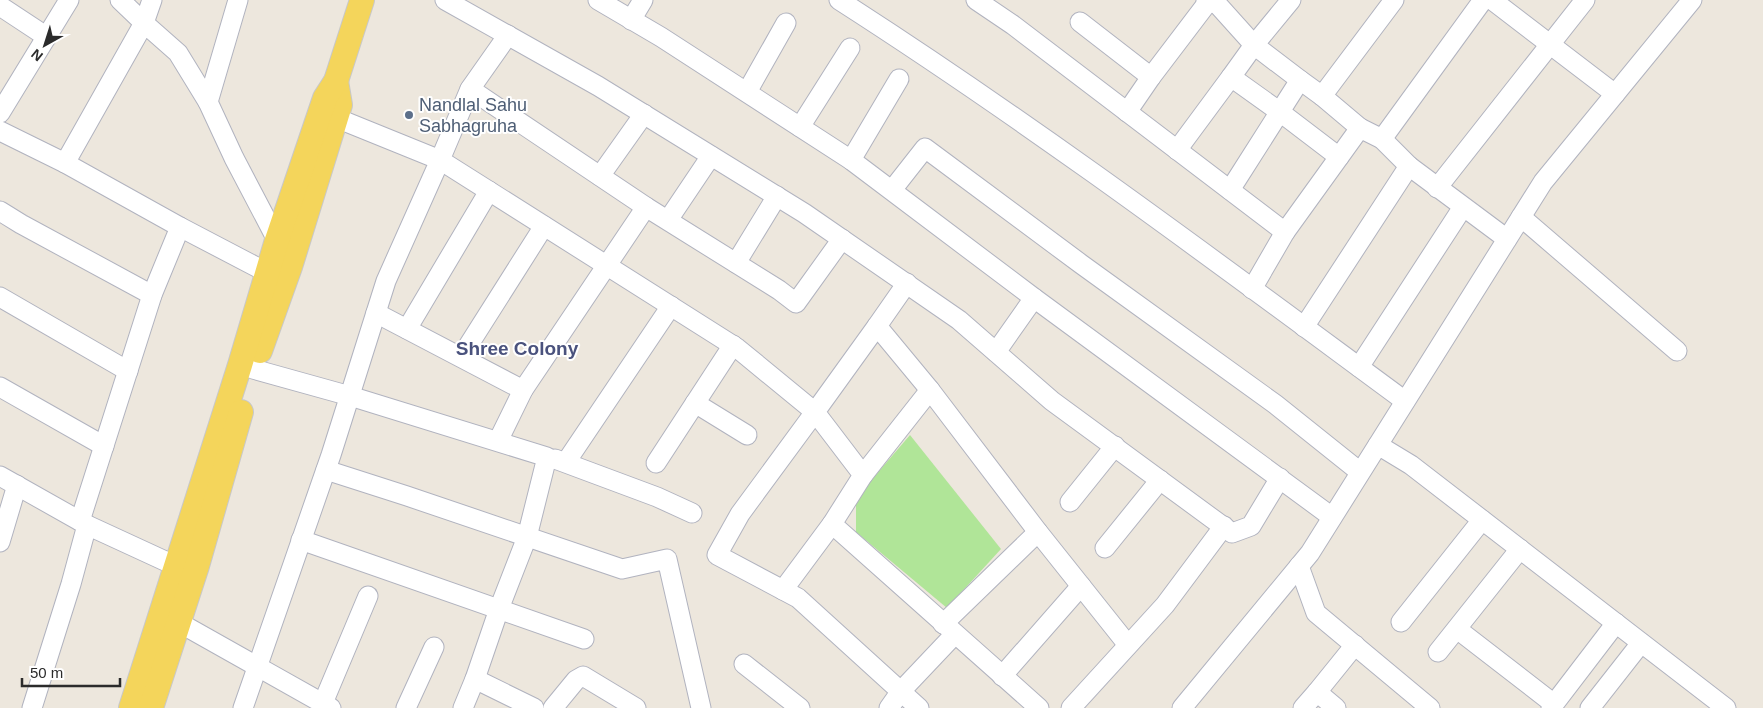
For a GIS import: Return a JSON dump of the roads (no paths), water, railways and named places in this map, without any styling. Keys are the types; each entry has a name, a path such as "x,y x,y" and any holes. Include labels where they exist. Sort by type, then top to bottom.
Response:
{"main road":[{"path":"131,708 169,619 253,369 276,276 277,240 328,115 340,105 336,81 362,0"},
{"path":"185,570 328,115"},
{"path":"151,708 169,619"}],"street":[{"path":"2,106 69,0"},
{"path":"120,0 178,53 208,102 234,158 277,240"},
{"path":"65,163 144,23 152,0"},
{"path":"208,102 238,0"},
{"path":"445,0 598,86 842,238 959,320 1052,401 1232,533 1251,526 1280,478"},
{"path":"598,0 661,37 851,160 1034,298 1332,517"},
{"path":"631,20 643,0"},
{"path":"840,0 1109,183 1405,401"},
{"path":"976,0 1013,25 1286,232"},
{"path":"1177,150 1254,45 1291,0"},
{"path":"1322,96 1394,0"},
{"path":"1382,138 1483,0"},
{"path":"1492,0 1615,94"},
{"path":"1437,188 1585,0"},
{"path":"1182,708 1310,553 1543,182 1692,0"},
{"path":"1127,112 1207,1 1218,6 1254,45 1322,96 1360,128 1382,138 1409,166 1507,239"},
{"path":"0,6 47,37"},
{"path":"747,92 786,22"},
{"path":"1080,22 1151,77"},
{"path":"243,708 326,470 386,281 470,89 508,35"},
{"path":"800,127 850,48"},
{"path":"1231,78 1280,112 1338,157"},
{"path":"851,160 899,79"},
{"path":"1230,190 1300,80"},
{"path":"470,89 796,303 842,238"},
{"path":"600,176 644,114"},
{"path":"328,115 440,160 732,345 815,412 863,475"},
{"path":"1252,289 1286,232 1360,128"},
{"path":"0,131 65,163 180,227 276,276"},
{"path":"892,190 925,148 1275,404 1360,472"},
{"path":"668,220 712,156"},
{"path":"1304,327 1409,166"},
{"path":"407,329 489,191"},
{"path":"736,263 777,196"},
{"path":"498,442 524,390 646,206"},
{"path":"1359,367 1463,207"},
{"path":"0,211 152,295"},
{"path":"1521,217 1677,351"},
{"path":"461,357 544,226"},
{"path":"32,708 71,584 83,523 104,446 152,295 180,227"},
{"path":"906,283 878,326 740,514 717,555 798,598 919,708"},
{"path":"0,297 128,371"},
{"path":"996,352 1034,298"},
{"path":"566,462 671,306"},
{"path":"376,313 524,390"},
{"path":"878,326 1128,645"},
{"path":"656,464 732,345"},
{"path":"253,369 350,396 566,462 657,497 692,513"},
{"path":"0,387 104,446"},
{"path":"783,590 832,524 863,475 930,390"},
{"path":"695,403 747,435"},
{"path":"1378,445 1410,465 1726,708"},
{"path":"1070,502 1114,446"},
{"path":"463,708 526,537 547,457"},
{"path":"326,470 622,569 667,559 701,708"},
{"path":"0,476 83,523 185,570"},
{"path":"1105,548 1160,480"},
{"path":"0,542 17,485"},
{"path":"1401,622 1482,520"},
{"path":"832,524 1039,708"},
{"path":"1071,708 1165,605 1224,526"},
{"path":"888,708 949,629 1038,532"},
{"path":"301,540 584,639"},
{"path":"1438,652 1520,549"},
{"path":"1299,566 1316,613 1430,708"},
{"path":"1002,676 1081,586"},
{"path":"169,619 258,666 327,706 368,596"},
{"path":"1456,629 1552,706 1616,623"},
{"path":"1590,708 1641,642"},
{"path":"1303,708 1355,645"},
{"path":"406,708 434,647"},
{"path":"744,664 800,708"},
{"path":"553,708 576,680 583,676 636,708"},
{"path":"475,679 534,708"},
{"path":"1317,692 1336,708"}],"place":[{"name":"Nandlal Sahu Sabhagruha","path":"409,115"}],"district":[{"name":"Shree Colony","path":"517,348"}]}
